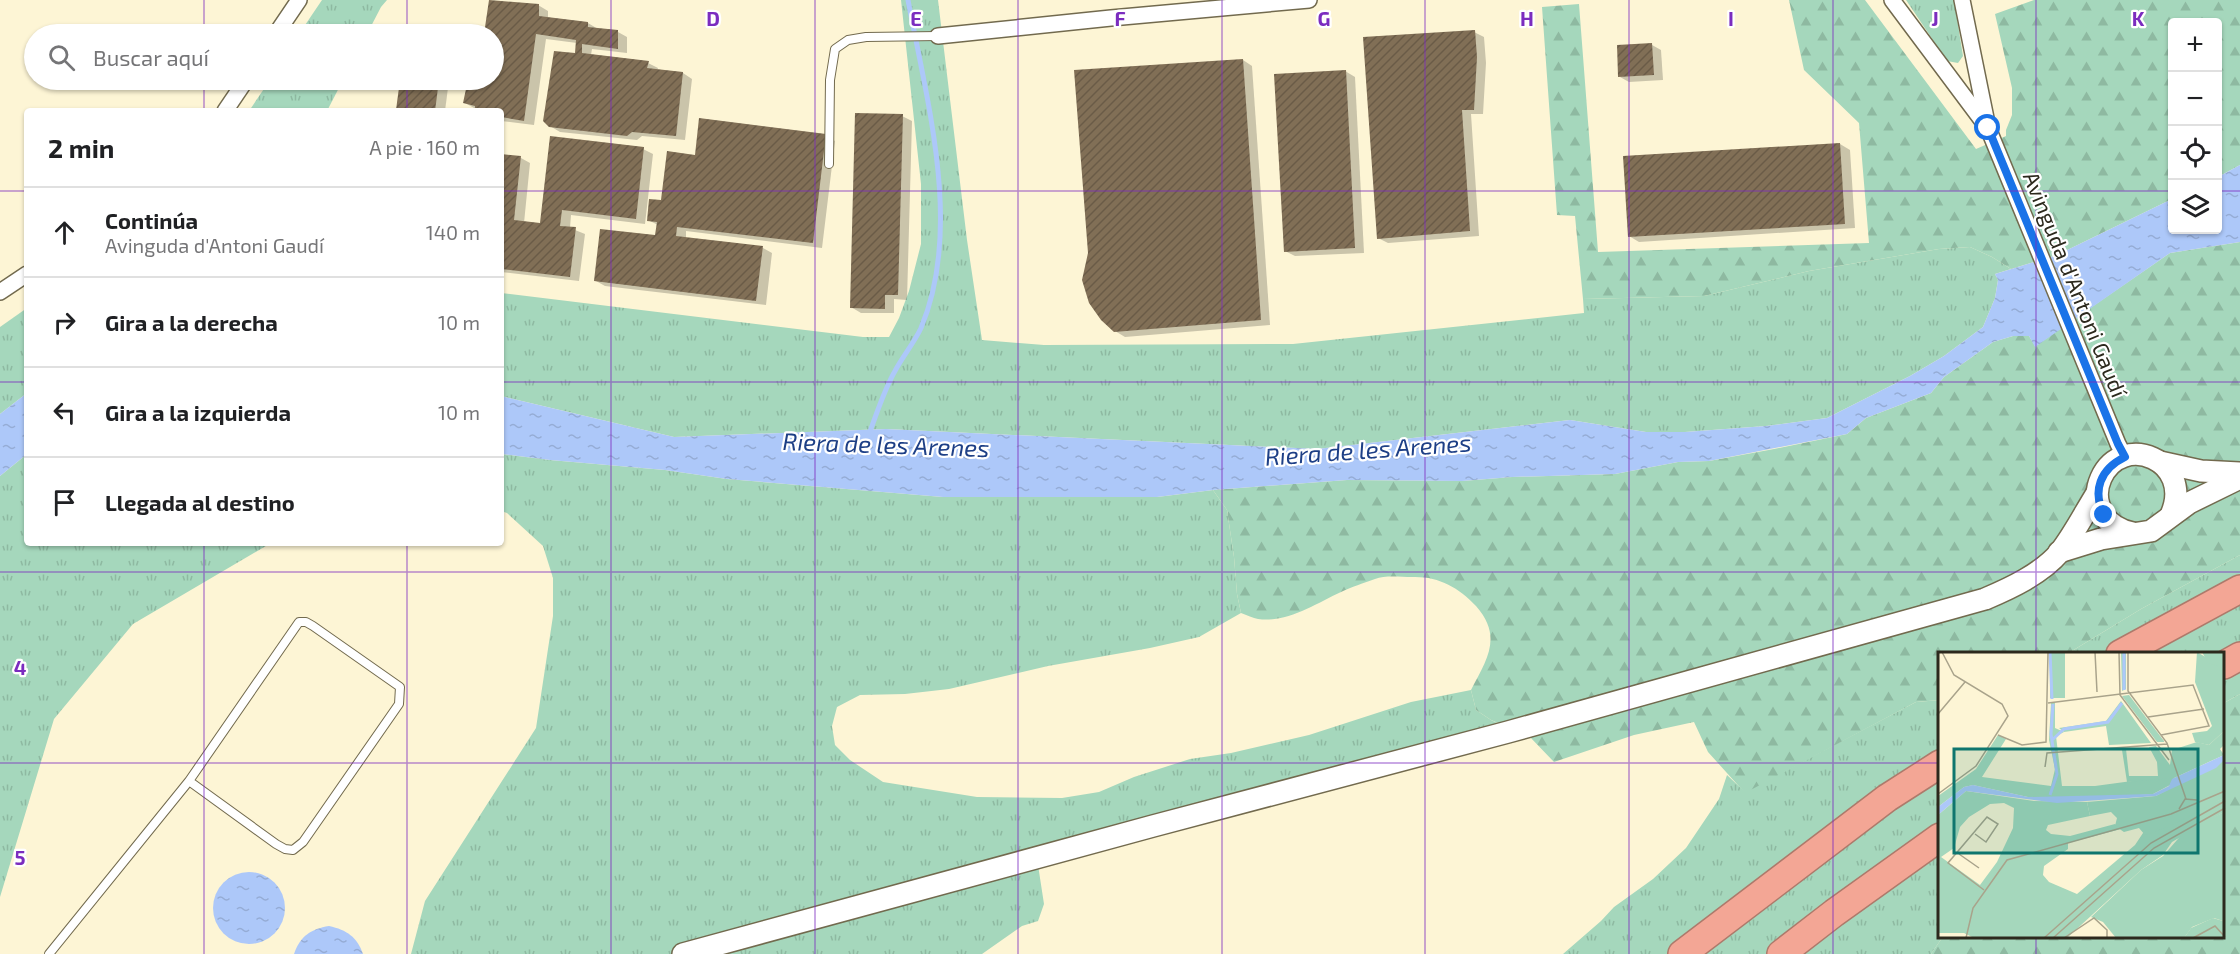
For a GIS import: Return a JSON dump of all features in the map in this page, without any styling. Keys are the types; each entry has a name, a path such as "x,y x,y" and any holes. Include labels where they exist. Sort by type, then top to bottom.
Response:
{"highway":[{"path":"2124,652 2240,589"},
{"path":"2225,664 2240,656"},
{"path":"1683,954 1887,798 1938,765"},
{"path":"1781,954 1938,838"}],"main road":[{"path":"683,954 1508,732 1985,599 2011,588 2036,572 2059,552 2097,493 2104,473 2111,464 2125,457 2146,455 2160,462 2201,471 2240,473"},
{"path":"2160,462 2170,471 2176,484 2177,499 2171,515"},
{"path":"2059,552 2101,539 2151,531 2171,515 2205,494 2240,478"},
{"path":"2097,493 2099,506 2111,524 2118,529 2133,533"}],"street":[{"path":"283,24 299,0"},
{"path":"938,36 1309,0"},
{"name":"Avinguda d'Antoni Gaudí","path":"1892,0 1988,128"},
{"name":"Avinguda d'Antoni Gaudí","path":"1962,0 1988,128 2108,421 2125,457"},
{"path":"227,108 239,90"},
{"path":"0,292 24,276"}],"lane":[{"path":"829,164 830,80 835,49 848,40 938,36"},
{"path":"49,954 189,781 299,622 306,622 313,626 400,687 399,704 303,842 293,850 276,844 189,781"}],"green space":[{"path":"322,0 387,0 372,24 306,24"},
{"path":"901,0 938,0 967,240 982,340 1044,345 1293,344 1584,313 1583,299 1704,296 1809,271 1939,249 1970,247 2011,269 1995,274 1998,280 1995,298 1983,327 1944,356 1827,418 1766,426 1685,432 1646,432 1570,420 1317,449 886,429 674,437 504,397 504,293 863,337 889,337 909,291 921,244 921,184"},
{"path":"1789,0 1865,0 1976,149 2006,136 2012,115 2012,88 1995,14 2034,0 2240,0 2240,165 2222,175 2222,18 2168,18 2168,201 2057,255 2011,269 1970,247 1939,249 1809,271 1704,296 1583,299 1575,216 1557,215 1542,7 1579,4 1598,252 1869,243 1859,123 1804,70"},
{"path":"1906,0 1954,0 1963,56 1958,63 1947,61"},
{"path":"263,90 338,90 329,108 251,108"},
{"path":"2240,242 2240,555 2141,609 2070,652 1938,652 1938,700 1916,702 1745,793 1708,752 1694,722 1634,735 1554,762 1529,736 1491,720 1476,710 1471,690 1490,648 1489,628 1484,617 1469,599 1455,588 1439,581 1421,577 1383,577 1349,588 1301,612 1280,618 1258,619 1241,613 1227,510 1213,490 1347,480 1462,481 1615,474 1678,462 1709,461 1847,434 1866,418 1931,393 1944,377 1993,342 2013,336 2029,336 2035,346 2170,253"},
{"path":"24,310 24,395 0,414 0,327"},
{"path":"504,454 665,470 727,479 943,497 1157,497 1213,490 1227,510 1241,613 1199,637 1150,648 1048,666 949,689 905,694 860,695 837,707 832,726 835,745 850,760 883,782 977,797 1062,798 1099,792 1134,777 1190,759 1231,753 1309,735 1411,702 1471,690 1476,710 1512,730 1038,865 1044,904 1038,921 1022,926 982,954 411,954 425,901 536,728 553,616 553,578 543,546 504,512"},
{"path":"24,456 24,546 266,546 133,624 54,719 0,897 0,476"},
{"path":"2240,555 2240,694 2225,702 2225,652 2070,652 2141,609"},
{"path":"2240,694 2240,954 1931,954 1941,939 2225,939 2225,702"},
{"path":"1938,700 1938,939 1941,939 1931,954 1563,954 1614,907 1653,879 1686,848 1719,799 1727,775 1745,792 1916,702"}],"water":[{"name":"Riera de les Arenes","path":"2240,165 2240,242 2170,253 2035,347 2029,336 2013,336 1993,342 1944,377 1931,393 1866,418 1847,434 1709,461 1678,462 1615,474 1462,481 1347,480 1213,490 1157,497 943,497 727,479 665,470 504,454 504,397 674,437 886,429 1317,449 1570,420 1646,432 1685,432 1766,426 1827,418 1910,376 1944,356 1983,327 1995,298 1998,280 1995,274 2057,255 2168,201 2168,234 2222,234 2222,175"},
{"path":"24,395 24,456 0,476 0,414"},
{"path":"249,872 269,878 279,888 285,908 279,928 269,938 249,944 229,938 219,928 213,908 219,888 229,878"},
{"path":"329,926 350,935 358,943 363,954 294,954 299,942 307,934"}],"building":[{"path":"489,0 539,4 539,16 588,22 588,27 618,30 618,49 582,44 582,53 649,61 647,68 683,72 676,136 632,132 627,136 549,127 543,121 554,51 575,53 576,40 536,34 524,121 504,118 504,108 475,108 475,106 463,103 466,90 504,90 504,24 485,24"},
{"path":"1475,30 1477,57 1474,110 1462,110 1470,231 1377,239 1363,37"},
{"path":"1652,43 1654,75 1618,77 1617,45"},
{"path":"1243,59 1261,320 1114,332 1101,320 1089,303 1082,280 1088,253 1074,70"},
{"path":"1346,70 1355,248 1284,252 1274,74"},
{"path":"399,90 438,90 435,108 396,108"},
{"path":"855,113 903,114 898,295 885,295 885,309 850,308"},
{"path":"699,118 826,134 813,243 677,227 676,236 763,246 756,301 594,281 600,229 655,235 657,222 647,221 649,199 661,200 667,151 695,155"},
{"path":"550,136 644,147 636,219 562,210 560,226 576,227 570,277 504,269 504,154 521,156 514,220 540,223"},
{"path":"1840,143 1845,224 1628,237 1623,156"}],"waterway":[{"name":"Riera de les Arenes","path":"869,434 891,378 921,328 933,289 939,249 940,207 932,122 908,0"}],"route":[{"path":"1988,128 2125,457 2111,464 2098,486 2099,506 2104,515"}]}
